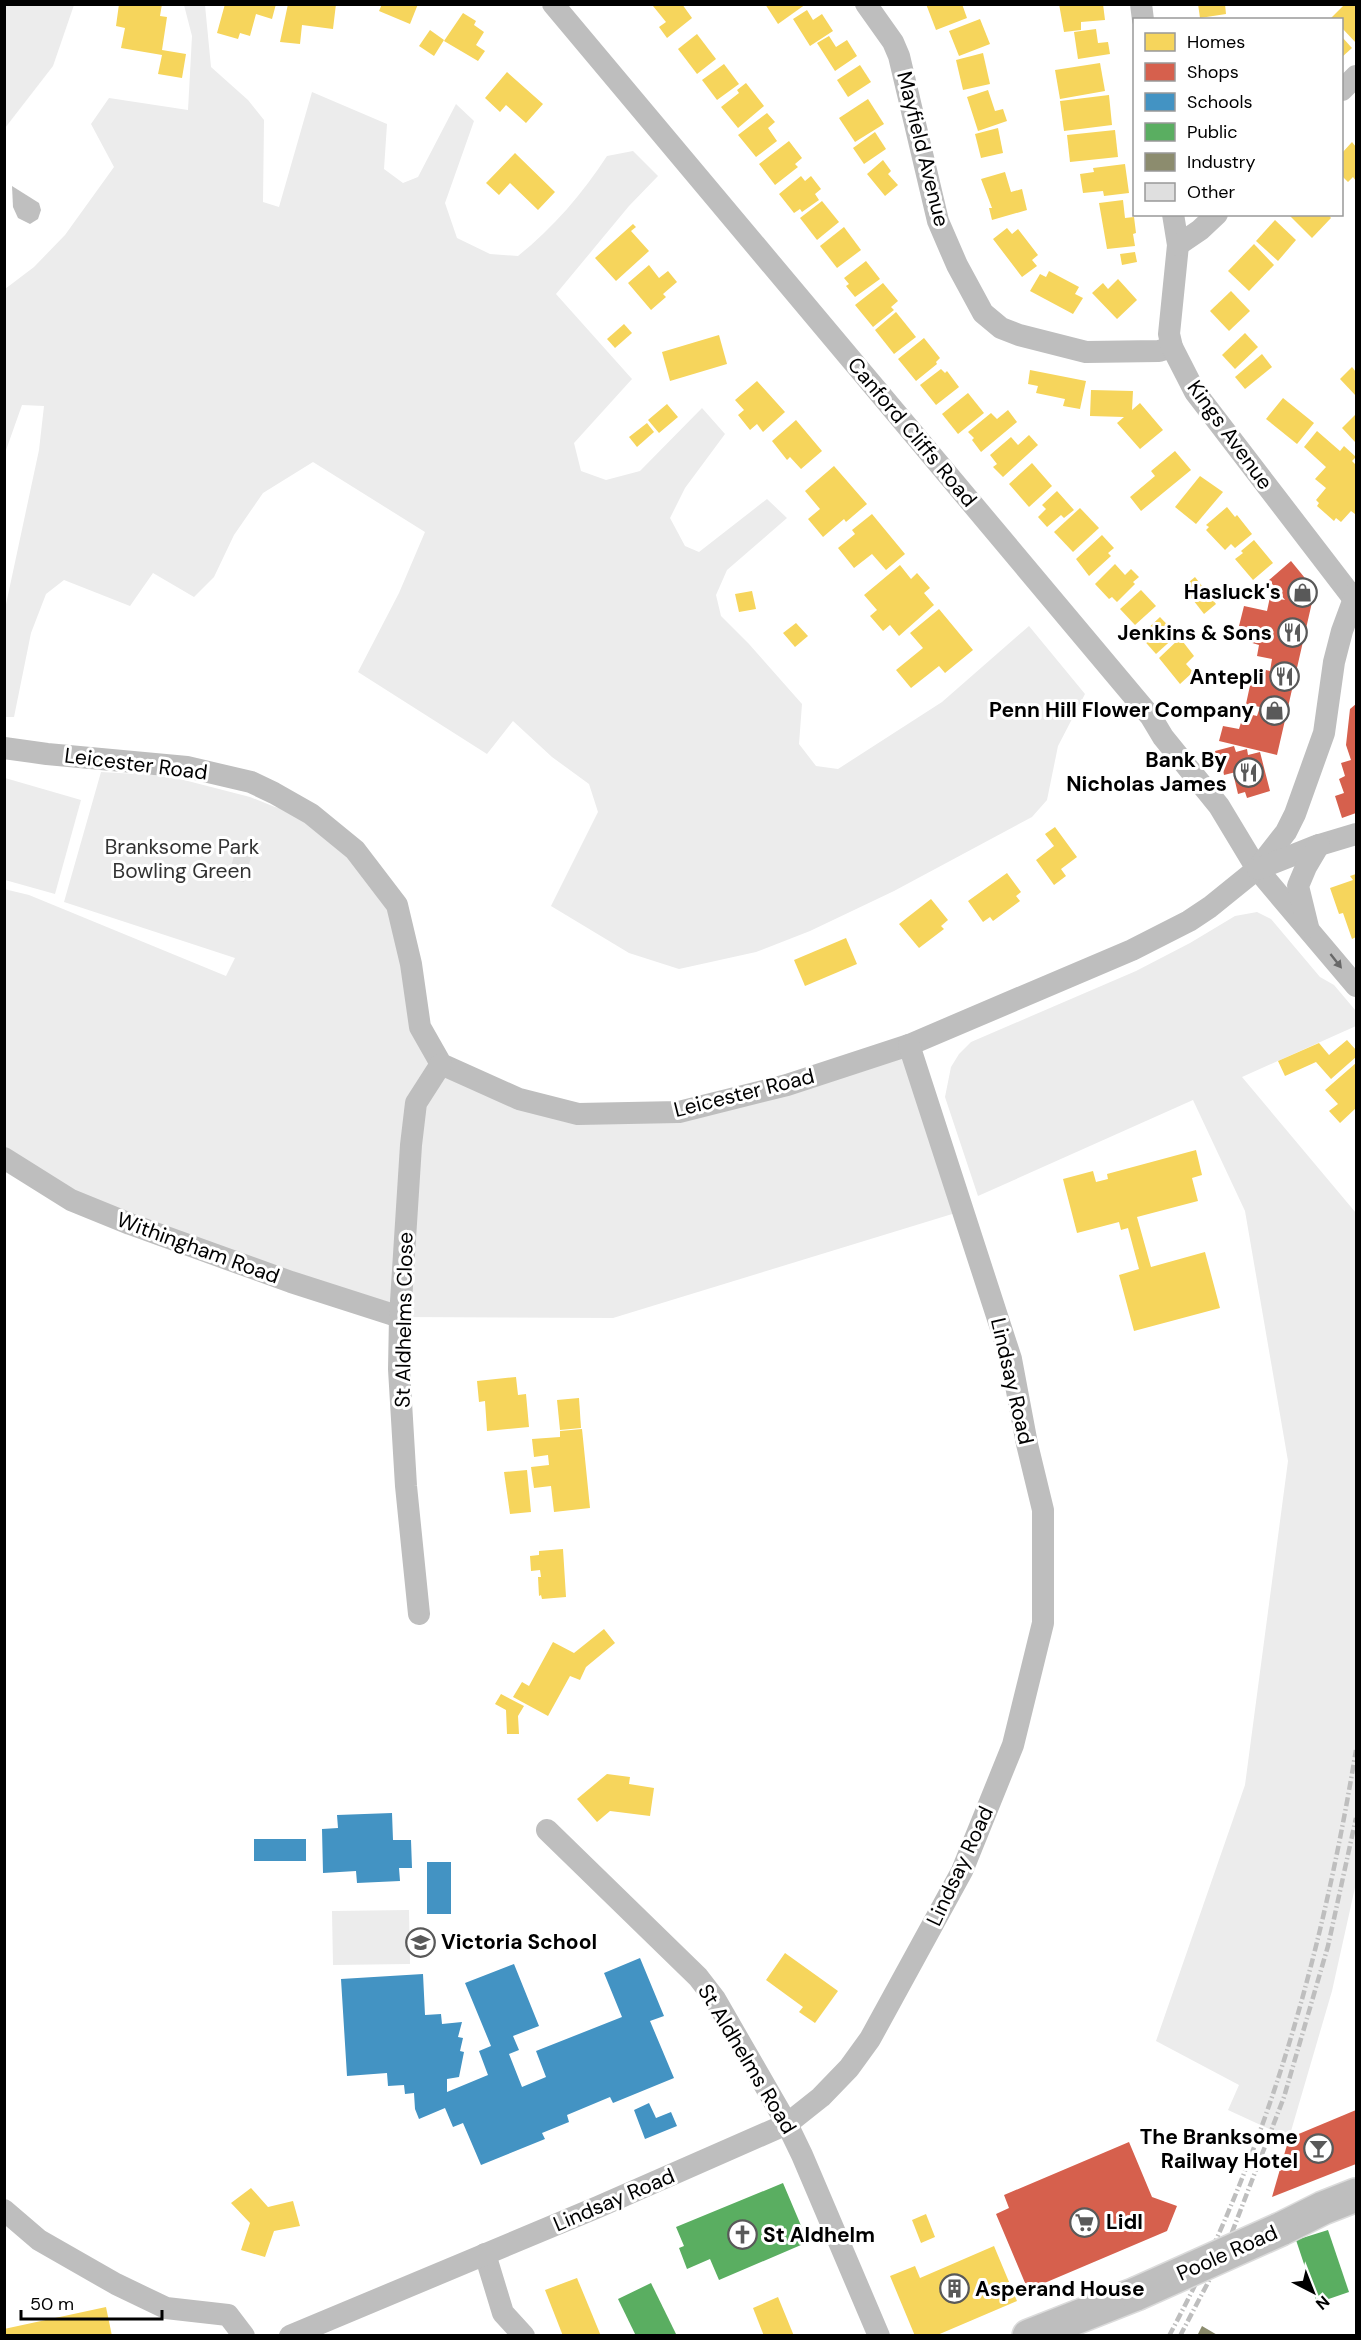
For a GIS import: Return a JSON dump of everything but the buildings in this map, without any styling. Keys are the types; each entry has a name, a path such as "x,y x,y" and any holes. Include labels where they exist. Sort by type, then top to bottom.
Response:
{"highway":[{"name":"Poole Road","path":"1029,2336 1136,2294 1356,2195"}],"street":[{"name":"Canford Cliffs Road","path":"553,4 1151,717 1163,737 1219,806 1257,869 1356,986"},
{"name":"Mayfield Avenue","path":"866,4 893,42 899,56 938,221 983,313 1001,328 1018,335 1086,352 1159,351 1172,347"},
{"path":"1343,88 1356,76"},
{"name":"Kings Avenue","path":"1173,216 1178,245 1170,334 1172,347 1195,392 1355,595"},
{"path":"1178,245 1200,231 1215,216"},
{"path":"1257,869 1286,832 1314,765 1324,734 1341,631 1355,595"},
{"name":"Leicester Road","path":"4,748 188,767 251,782 311,814 355,850 397,905 411,964 420,1027 441,1064 519,1099 578,1114 679,1112 787,1085 909,1045 1132,950 1189,921 1257,869"},
{"path":"1257,869 1319,845 1356,834"},
{"path":"1308,927 1298,886 1319,845"},
{"name":"Lindsay Road","path":"290,2336 787,2124 821,2097 849,2068 870,2039 962,1871 1012,1746 1043,1623 1043,1510 1027,1444 1011,1359 909,1045"},
{"name":"St Aldhelms Close","path":"419,1614 413,1584 406,1486 399,1369 400,1317 411,1145 416,1103 441,1064"},
{"name":"Withingham Road","path":"4,1158 71,1200 130,1224 291,1282 400,1317"},
{"name":"St Aldhelms Road","path":"547,1830 698,1977 715,1999 787,2124 879,2336"},
{"path":"4,2210 39,2240 116,2284 166,2308 228,2315 244,2336"},
{"path":"485,2254 503,2313 524,2336"}],"green space":[{"path":"5,4 74,5 53,66 5,128"},
{"path":"184,5 205,5 211,67 248,100 264,120 263,202 279,207 312,92 387,124 384,169 403,183 418,177 456,104 474,121 445,203 457,238 490,254 518,256 567,209 607,156 633,151 658,176 629,206 556,294 632,379 574,443 581,471 606,480 640,471 702,408 725,434 685,488 670,518 685,546 699,552 767,499 787,518 727,570 716,595 721,616 802,704 799,744 816,766 838,769 942,702 1029,626 1085,694 1058,746 1047,800 1032,817 894,891 810,931 756,952 679,969 629,953 551,906 598,812 589,784 552,757 513,721 487,754 358,672 399,593 425,532 313,462 263,493 234,535 214,577 194,597 153,573 130,606 64,580 46,594 31,633 14,717 5,717 5,609 39,450 44,406 22,405 5,453 5,289 34,267 65,235 114,167 91,124 109,98 188,110 192,36"},
{"name":"Branksome Park Bowling Green","path":"101,772 154,775 184,780 250,797 275,807 311,814 397,905 441,1064 519,1099 679,1112 909,1045 962,1211 613,1318 400,1317 130,1224 5,1158 4,889 29,895 226,976 235,958 64,902"},
{"path":"5,778 81,800 55,894 5,880"},
{"path":"1257,912 1271,919 1320,977 1334,985 1356,1011 1356,1026 1242,1077 1356,1213 1356,1883 1332,1991 1289,2138 1228,2110 1239,2085 1156,2041 1245,1785 1288,1461 1245,1211 1193,1100 978,1196 945,1097 951,1067 959,1054 971,1042 1136,971 1235,916"},
{"path":"409,1910 410,1964 333,1965 332,1911"}],"shaded area":[{"path":"12,186 39,203 41,210 38,219 30,224 18,218 13,207"}],"railway":[{"path":"1169,2336 1204,2266 1235,2195 1263,2124 1287,2051 1326,1902 1356,1750"},
{"path":"1180,2336 1231,2235 1284,2097 1328,1946 1356,1818"}],"place":[{"name":"Hasluck's","path":"1302,592"},
{"name":"Jenkins & Sons","path":"1293,633"},
{"name":"Antepli","path":"1285,677"},
{"name":"Penn Hill Flower Company","path":"1275,710"},
{"name":"Bank By Nicholas James","path":"1248,772"},
{"name":"Victoria School","path":"420,1942"},
{"name":"The Branksome Railway Hotel","path":"1319,2149"},
{"name":"Lidl","path":"1085,2222"},
{"name":"St Aldhelm","path":"742,2235"},
{"name":"Asperand House","path":"954,2289"}]}
